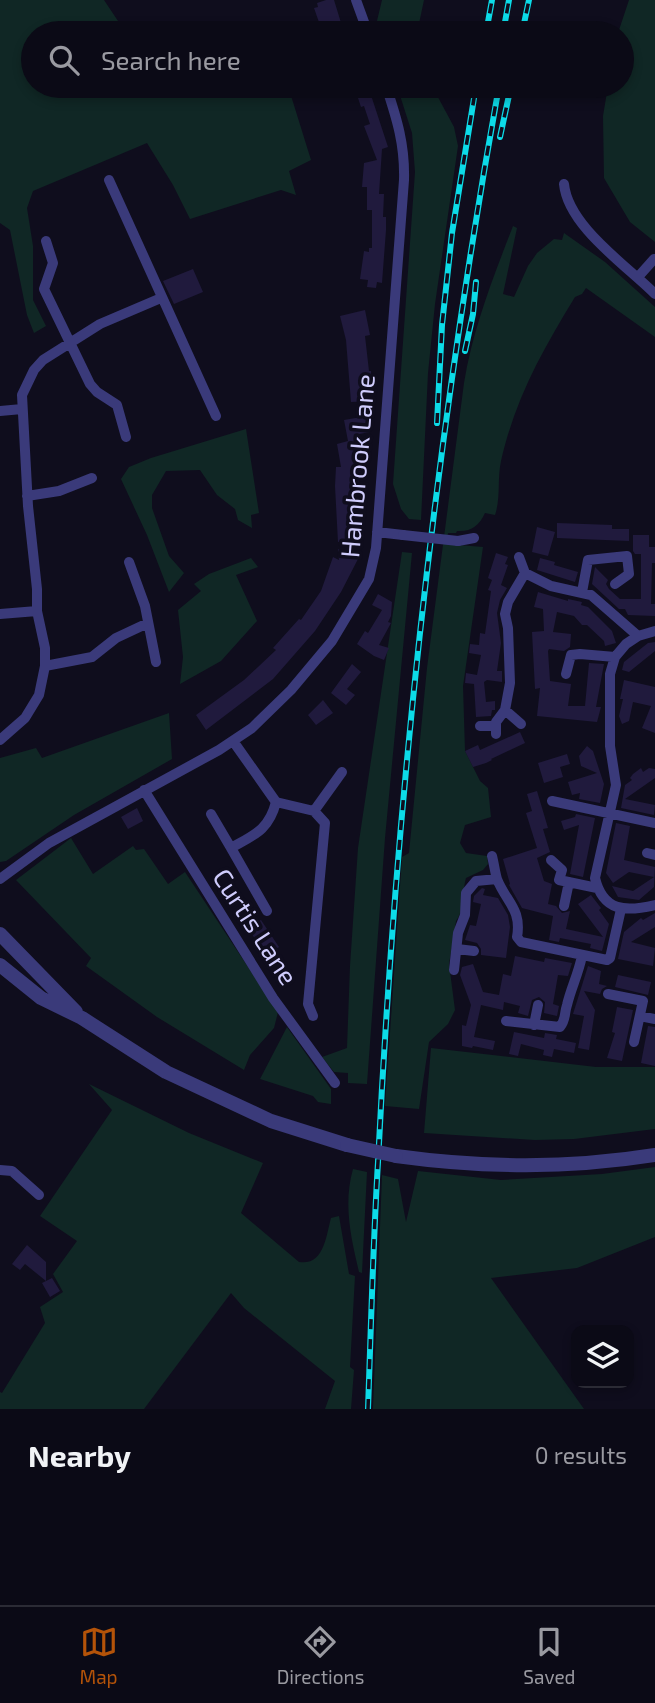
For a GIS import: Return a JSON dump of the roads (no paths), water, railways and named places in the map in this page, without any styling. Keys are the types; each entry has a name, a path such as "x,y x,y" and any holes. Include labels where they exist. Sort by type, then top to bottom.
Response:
{"street":[{"path":"356,0 364,21"},
{"name":"Hambrook Lane","path":"0,879 49,843 252,728 291,690 332,641 369,579 377,532 404,156 401,135 390,98"},
{"path":"109,180 216,416"},
{"path":"564,184 569,206 581,223 655,293"},
{"path":"46,242 53,262 44,289 90,384 96,392 117,405 125,437"},
{"path":"638,277 654,259"},
{"path":"0,740 25,718 39,695 45,666 45,648 37,611 27,496 23,394 34,370 43,360 100,324 161,298"},
{"path":"0,411 22,409"},
{"path":"27,496 59,491 92,478"},
{"path":"377,532 458,541 474,538"},
{"path":"582,592 588,560 627,556 629,574 615,584"},
{"path":"519,557 525,573 551,586 592,595 638,636"},
{"path":"130,562 145,606 156,662"},
{"path":"480,726 496,730 496,722 505,710 510,683 505,614 508,602 525,573"},
{"path":"0,614 37,611"},
{"path":"45,666 92,657 116,638 148,623"},
{"path":"655,631 638,636 626,644 615,657 610,674 611,746 616,785 595,878 597,888 605,900 621,909 636,910 655,905"},
{"path":"566,674 571,655 615,657"},
{"path":"505,710 521,724"},
{"path":"233,741 276,802 314,811 325,822 308,1004 313,1016"},
{"path":"314,811 342,772"},
{"name":"Curtis Lane","path":"144,790 273,998 335,1083"},
{"path":"552,801 655,823"},
{"path":"231,848 261,831 272,817 276,802"},
{"path":"211,814 267,911"},
{"path":"492,856 497,879 520,922 518,940 582,956 603,960 610,958 621,909"},
{"path":"551,860 562,870 559,880 597,888"},
{"path":"454,970 458,933 465,915 466,893 476,881 497,879"},
{"path":"564,906 569,882"},
{"path":"0,934 82,1018"},
{"path":"457,949 474,951"},
{"path":"506,1021 556,1027 564,1023 566,1006 577,981 582,956"},
{"path":"0,965 41,998 82,1018 166,1073 271,1121 347,1144 396,1156 440,1162 521,1167 568,1166 655,1155"},
{"path":"608,994 643,1001 634,1042"},
{"path":"534,1025 538,1005"},
{"path":"640,1016 655,1019"},
{"path":"0,1170 12,1171 39,1195"}],"railway":[{"path":"488,21 492,0"},
{"path":"505,21 509,0"},
{"path":"525,21 529,0"},
{"path":"437,423 442,325 452,233 474,98"},
{"path":"368,1409 386,1027 407,757 437,487 476,219 497,98"},
{"path":"500,137 508,98"},
{"path":"465,351 476,282"}]}
